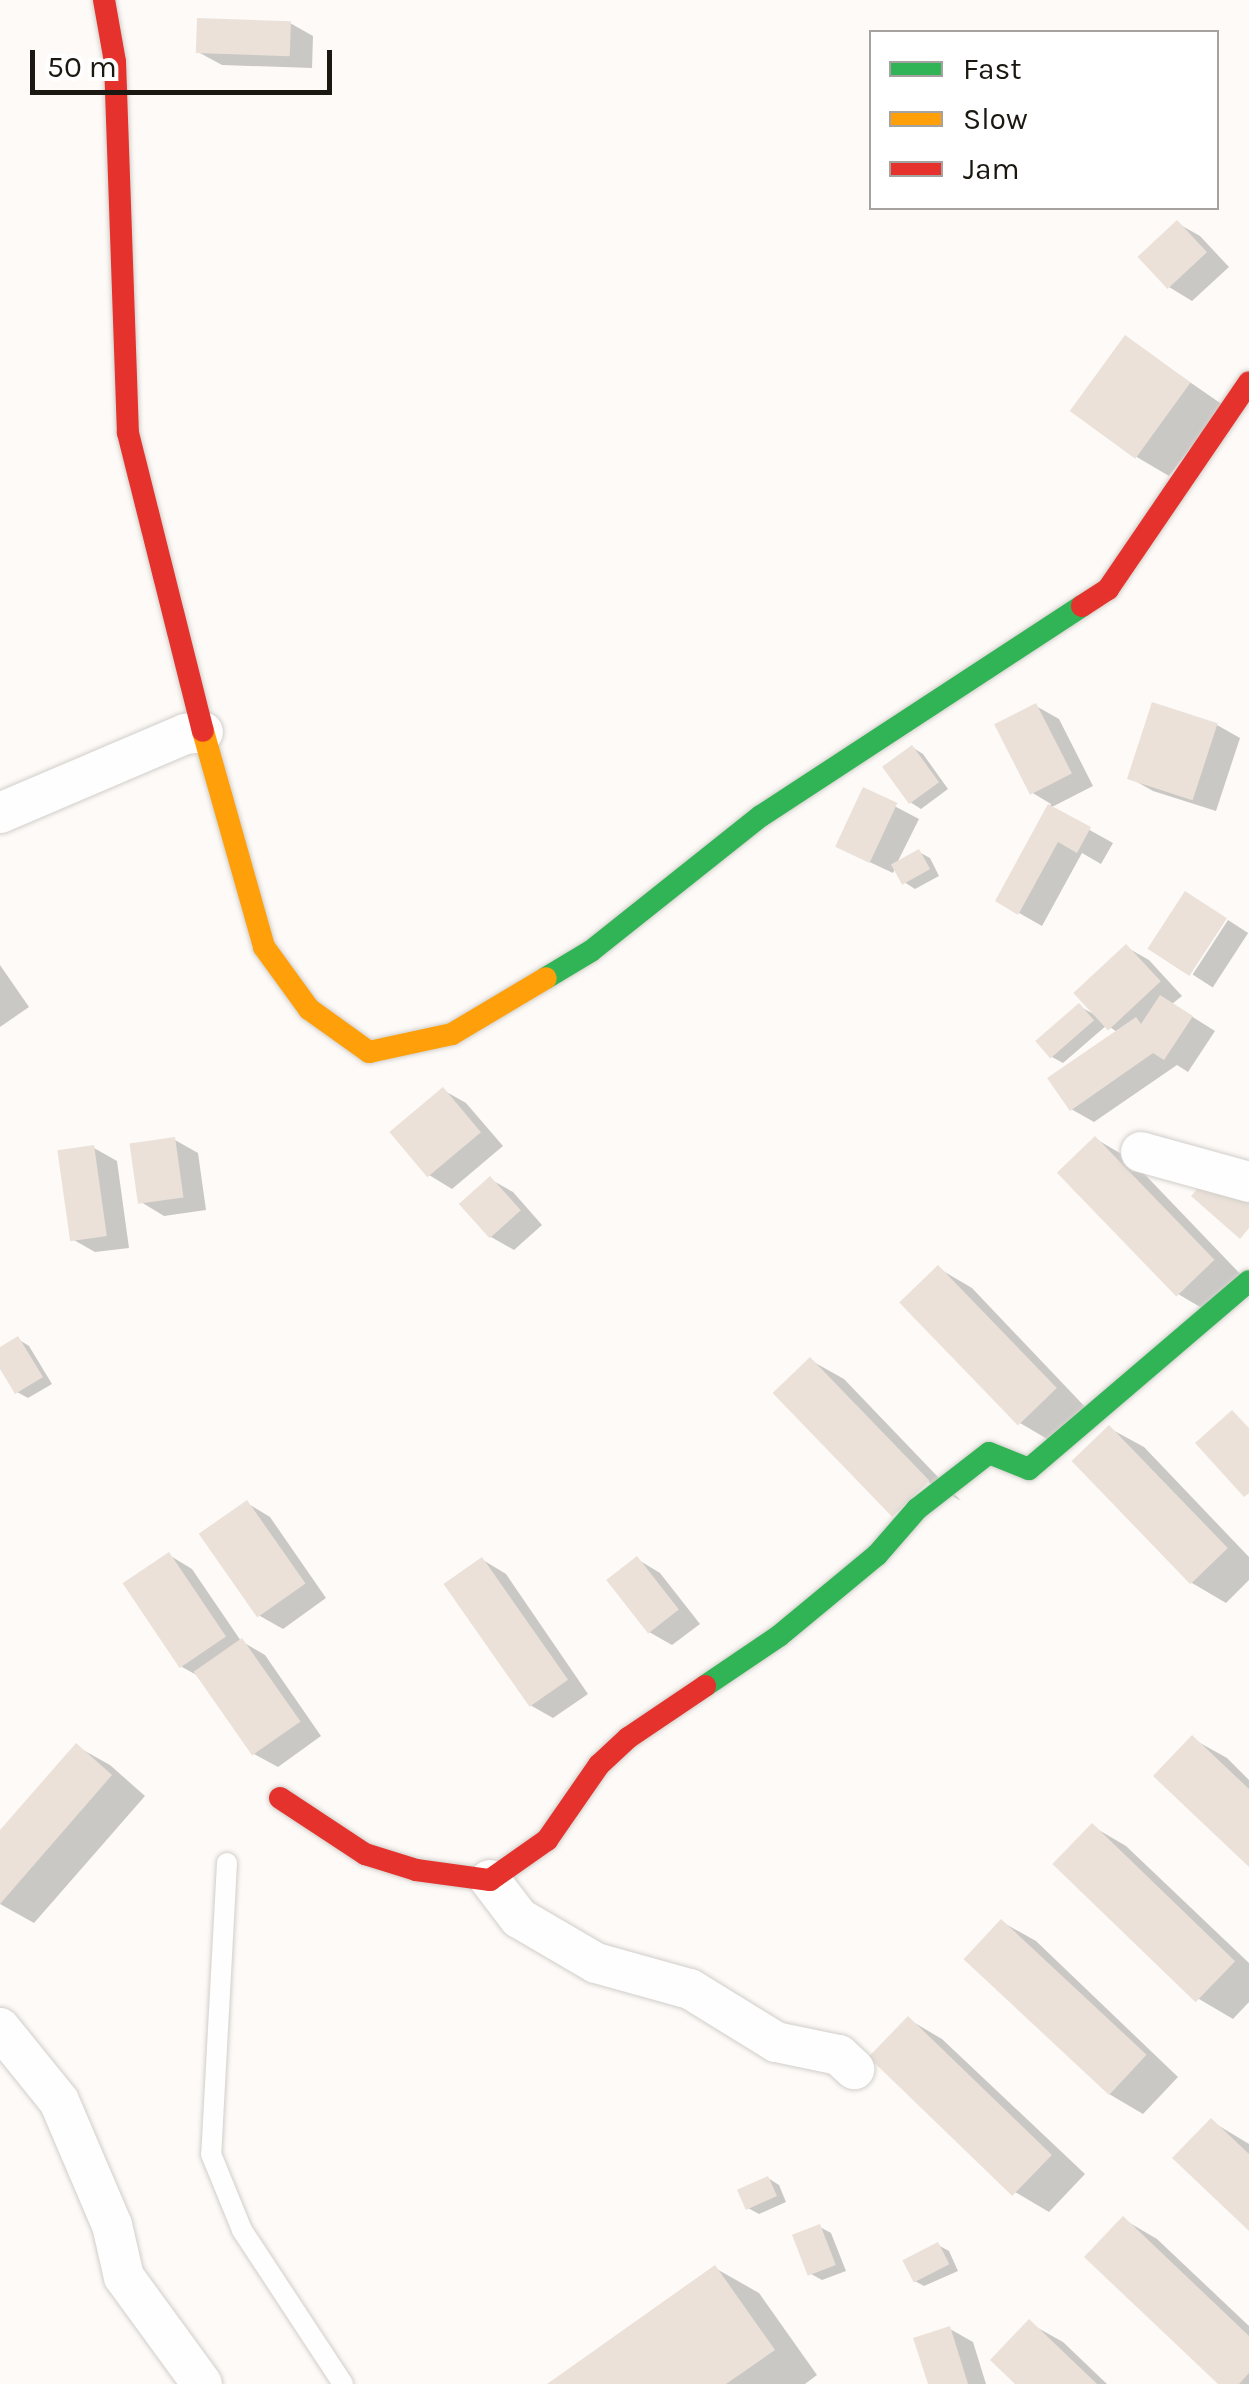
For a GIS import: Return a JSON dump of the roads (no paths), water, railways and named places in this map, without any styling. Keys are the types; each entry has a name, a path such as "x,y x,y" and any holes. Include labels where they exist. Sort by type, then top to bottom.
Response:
{"street":[{"path":"104,0 115,62 128,433 202,732 264,947 309,1009 368,1052 452,1034 591,950 761,816 1108,589 1249,382"},
{"path":"0,814 184,734 202,732"},
{"path":"1141,1152 1249,1182"},
{"path":"280,1798 366,1854 416,1870 490,1880 548,1840 599,1765 628,1738 780,1636 876,1555 932,1498 990,1453 1028,1469 1249,1281"},
{"path":"490,1880 520,1918 596,1962 690,1989 776,2042 839,2055 854,2069"},
{"path":"0,2028 59,2101 112,2225 124,2277 202,2384"}],"lane":[{"path":"227,1863 212,2154 242,2230 343,2384"}]}
